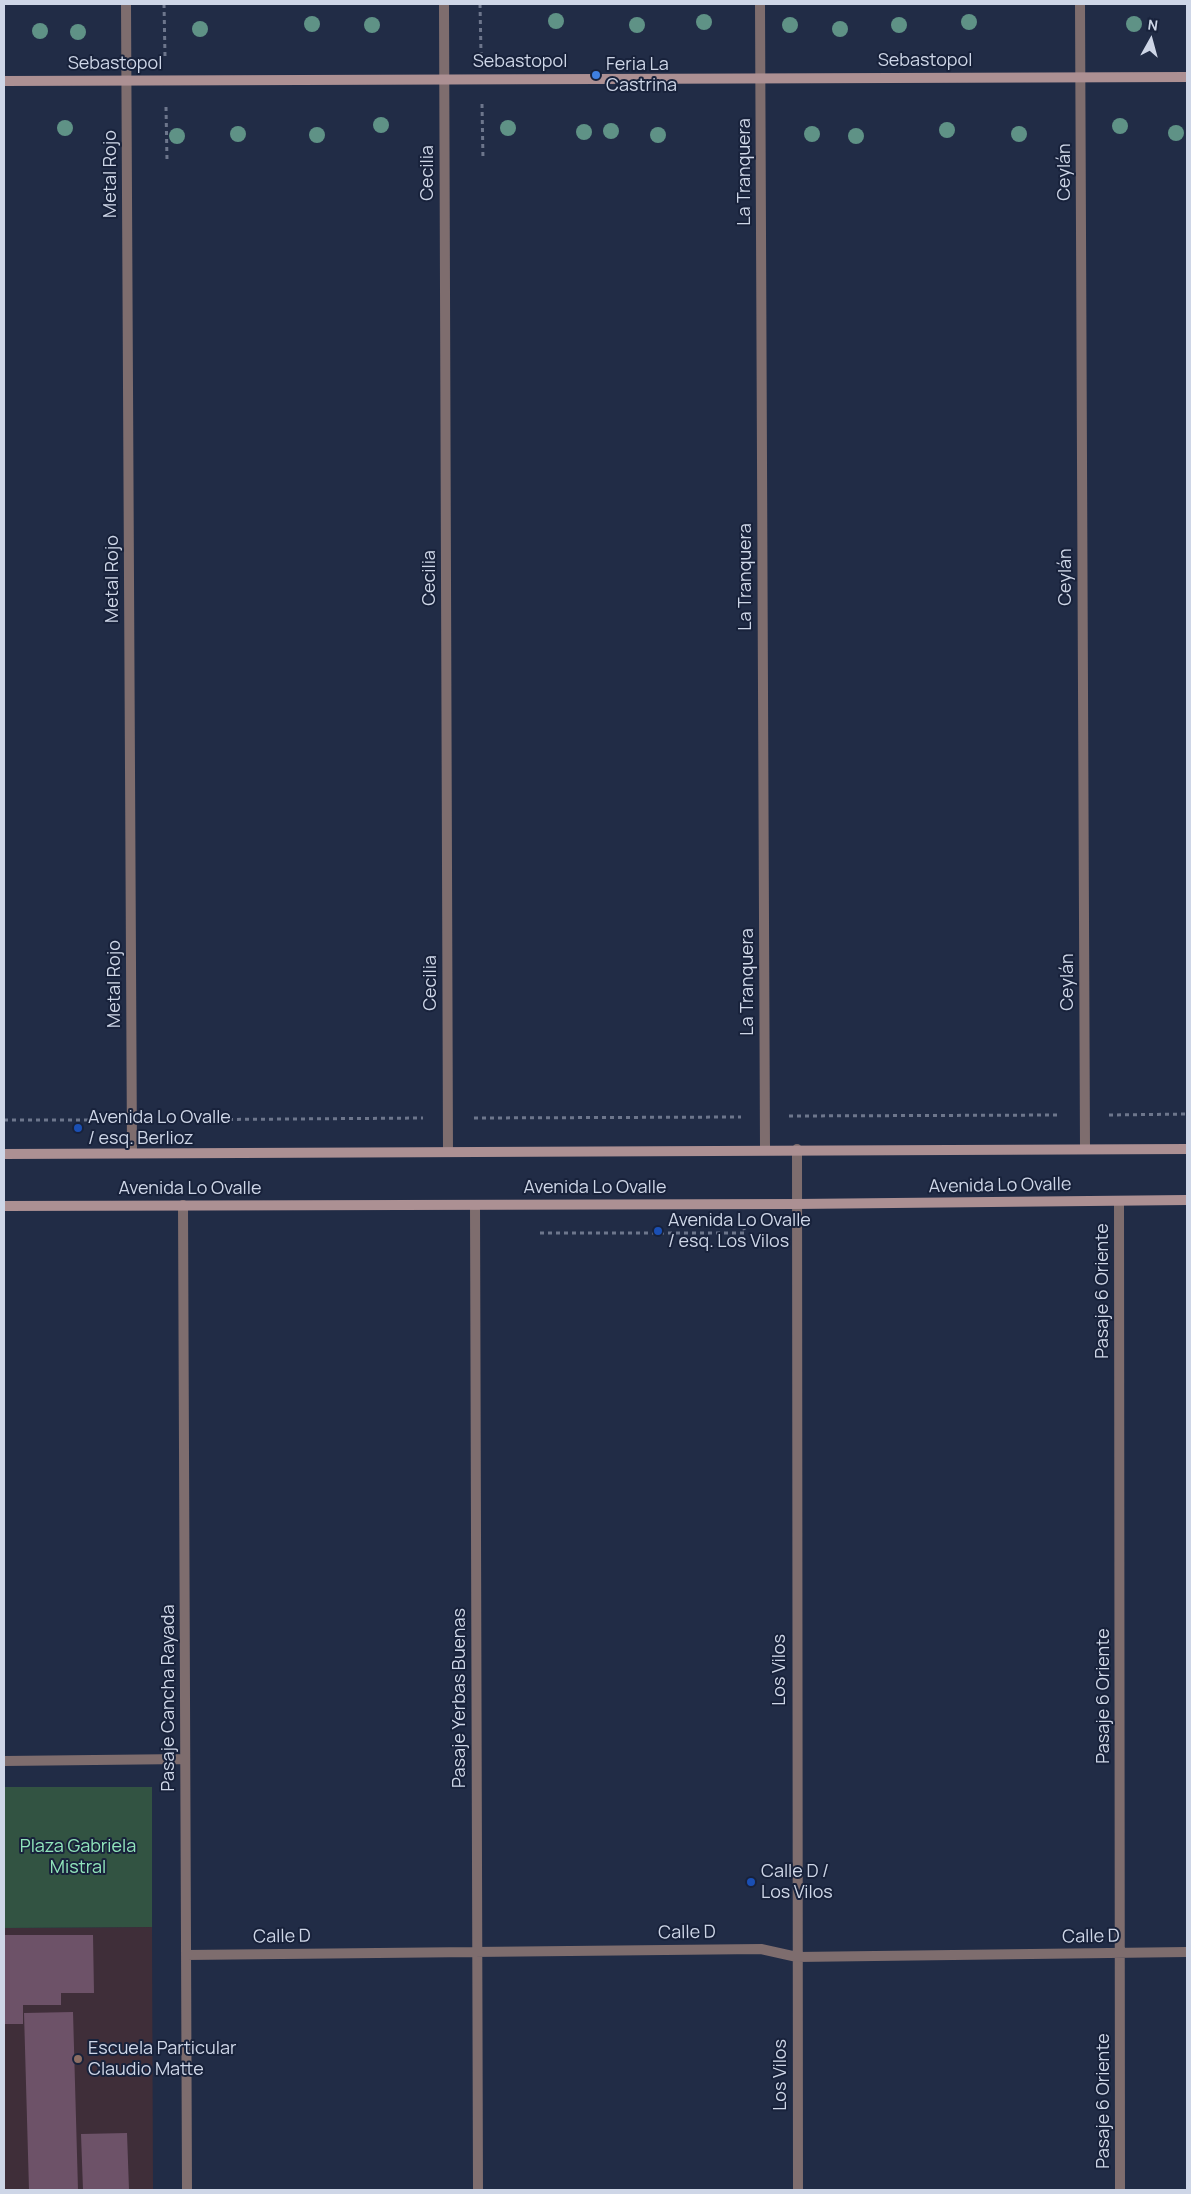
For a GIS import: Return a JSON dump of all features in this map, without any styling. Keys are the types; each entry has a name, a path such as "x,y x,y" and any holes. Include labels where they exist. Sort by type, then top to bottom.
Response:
{"main road":[{"name":"Sebastopol","path":"4,80 1187,77"},
{"name":"Avenida Lo Ovalle","path":"4,1154 764,1149 1187,1149"},
{"name":"Avenida Lo Ovalle","path":"4,1206 796,1204 1187,1200"}],"street":[{"name":"Metal Rojo","path":"126,4 132,1154"},
{"name":"Cecilia","path":"444,4 448,1152"},
{"name":"La Tranquera","path":"760,4 764,1149"},
{"name":"Ceylán","path":"1080,4 1085,1149"},
{"name":"Los Vilos","path":"797,1150 798,2190"},
{"name":"Pasaje 6 Oriente","path":"1119,1201 1120,2190"},
{"name":"Pasaje Cancha Rayada","path":"183,1205 188,2190"},
{"name":"Pasaje Yerbas Buenas","path":"475,1205 478,2190"},
{"path":"4,1761 185,1759"},
{"name":"Calle D","path":"186,1955 761,1949 797,1957 1187,1952"}],"path":[{"path":"4,1120 1187,1114"}],"shaded area":[{"name":"Escuela Particular Claudio Matte","path":"152,1927 153,2190 4,2190 4,1928"}],"green space":[{"name":"Plaza Gabriela Mistral","path":"4,1787 152,1787 152,1927 4,1928"}],"building":[{"path":"4,1935 93,1935 94,1993 61,1993 61,2005 23,2005 23,2024 4,2024"},
{"path":"73,2012 78,2190 29,2190 24,2013"},
{"path":"127,2133 129,2190 83,2190 81,2134"}],"place":[{"name":"Feria La Castrina","path":"596,75"},
{"name":"Avenida Lo Ovalle / esq. Berlioz","path":"78,1128"},
{"name":"Avenida Lo Ovalle / esq. Los Vilos","path":"658,1231"},
{"name":"Calle D / Los Vilos","path":"751,1882"},
{"name":"Escuela Particular Claudio Matte","path":"78,2059"}]}
